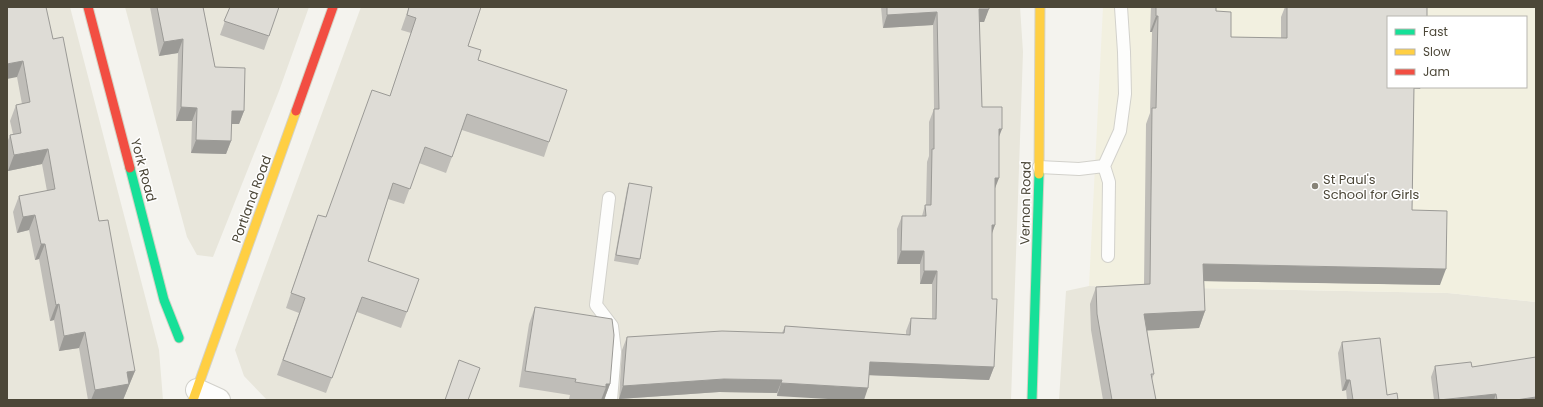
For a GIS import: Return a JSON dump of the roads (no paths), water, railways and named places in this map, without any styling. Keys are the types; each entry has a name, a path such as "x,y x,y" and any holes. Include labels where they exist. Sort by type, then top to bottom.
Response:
{"street":[{"name":"York Road","path":"88,7 164,300 179,338"},
{"name":"Portland Road","path":"195,395 333,7"},
{"name":"Vernon Road","path":"1032,400 1039,167 1040,7"},
{"path":"195,395 219,400"}],"lane":[{"path":"1108,256 1109,182 1104,166 1120,131 1125,94 1121,7"},
{"path":"1039,167 1079,169 1104,166"},
{"path":"609,198 596,306 612,326 614,352 611,400"}],"place":[{"name":"St Paul's School for Girls","path":"1315,186"}]}
